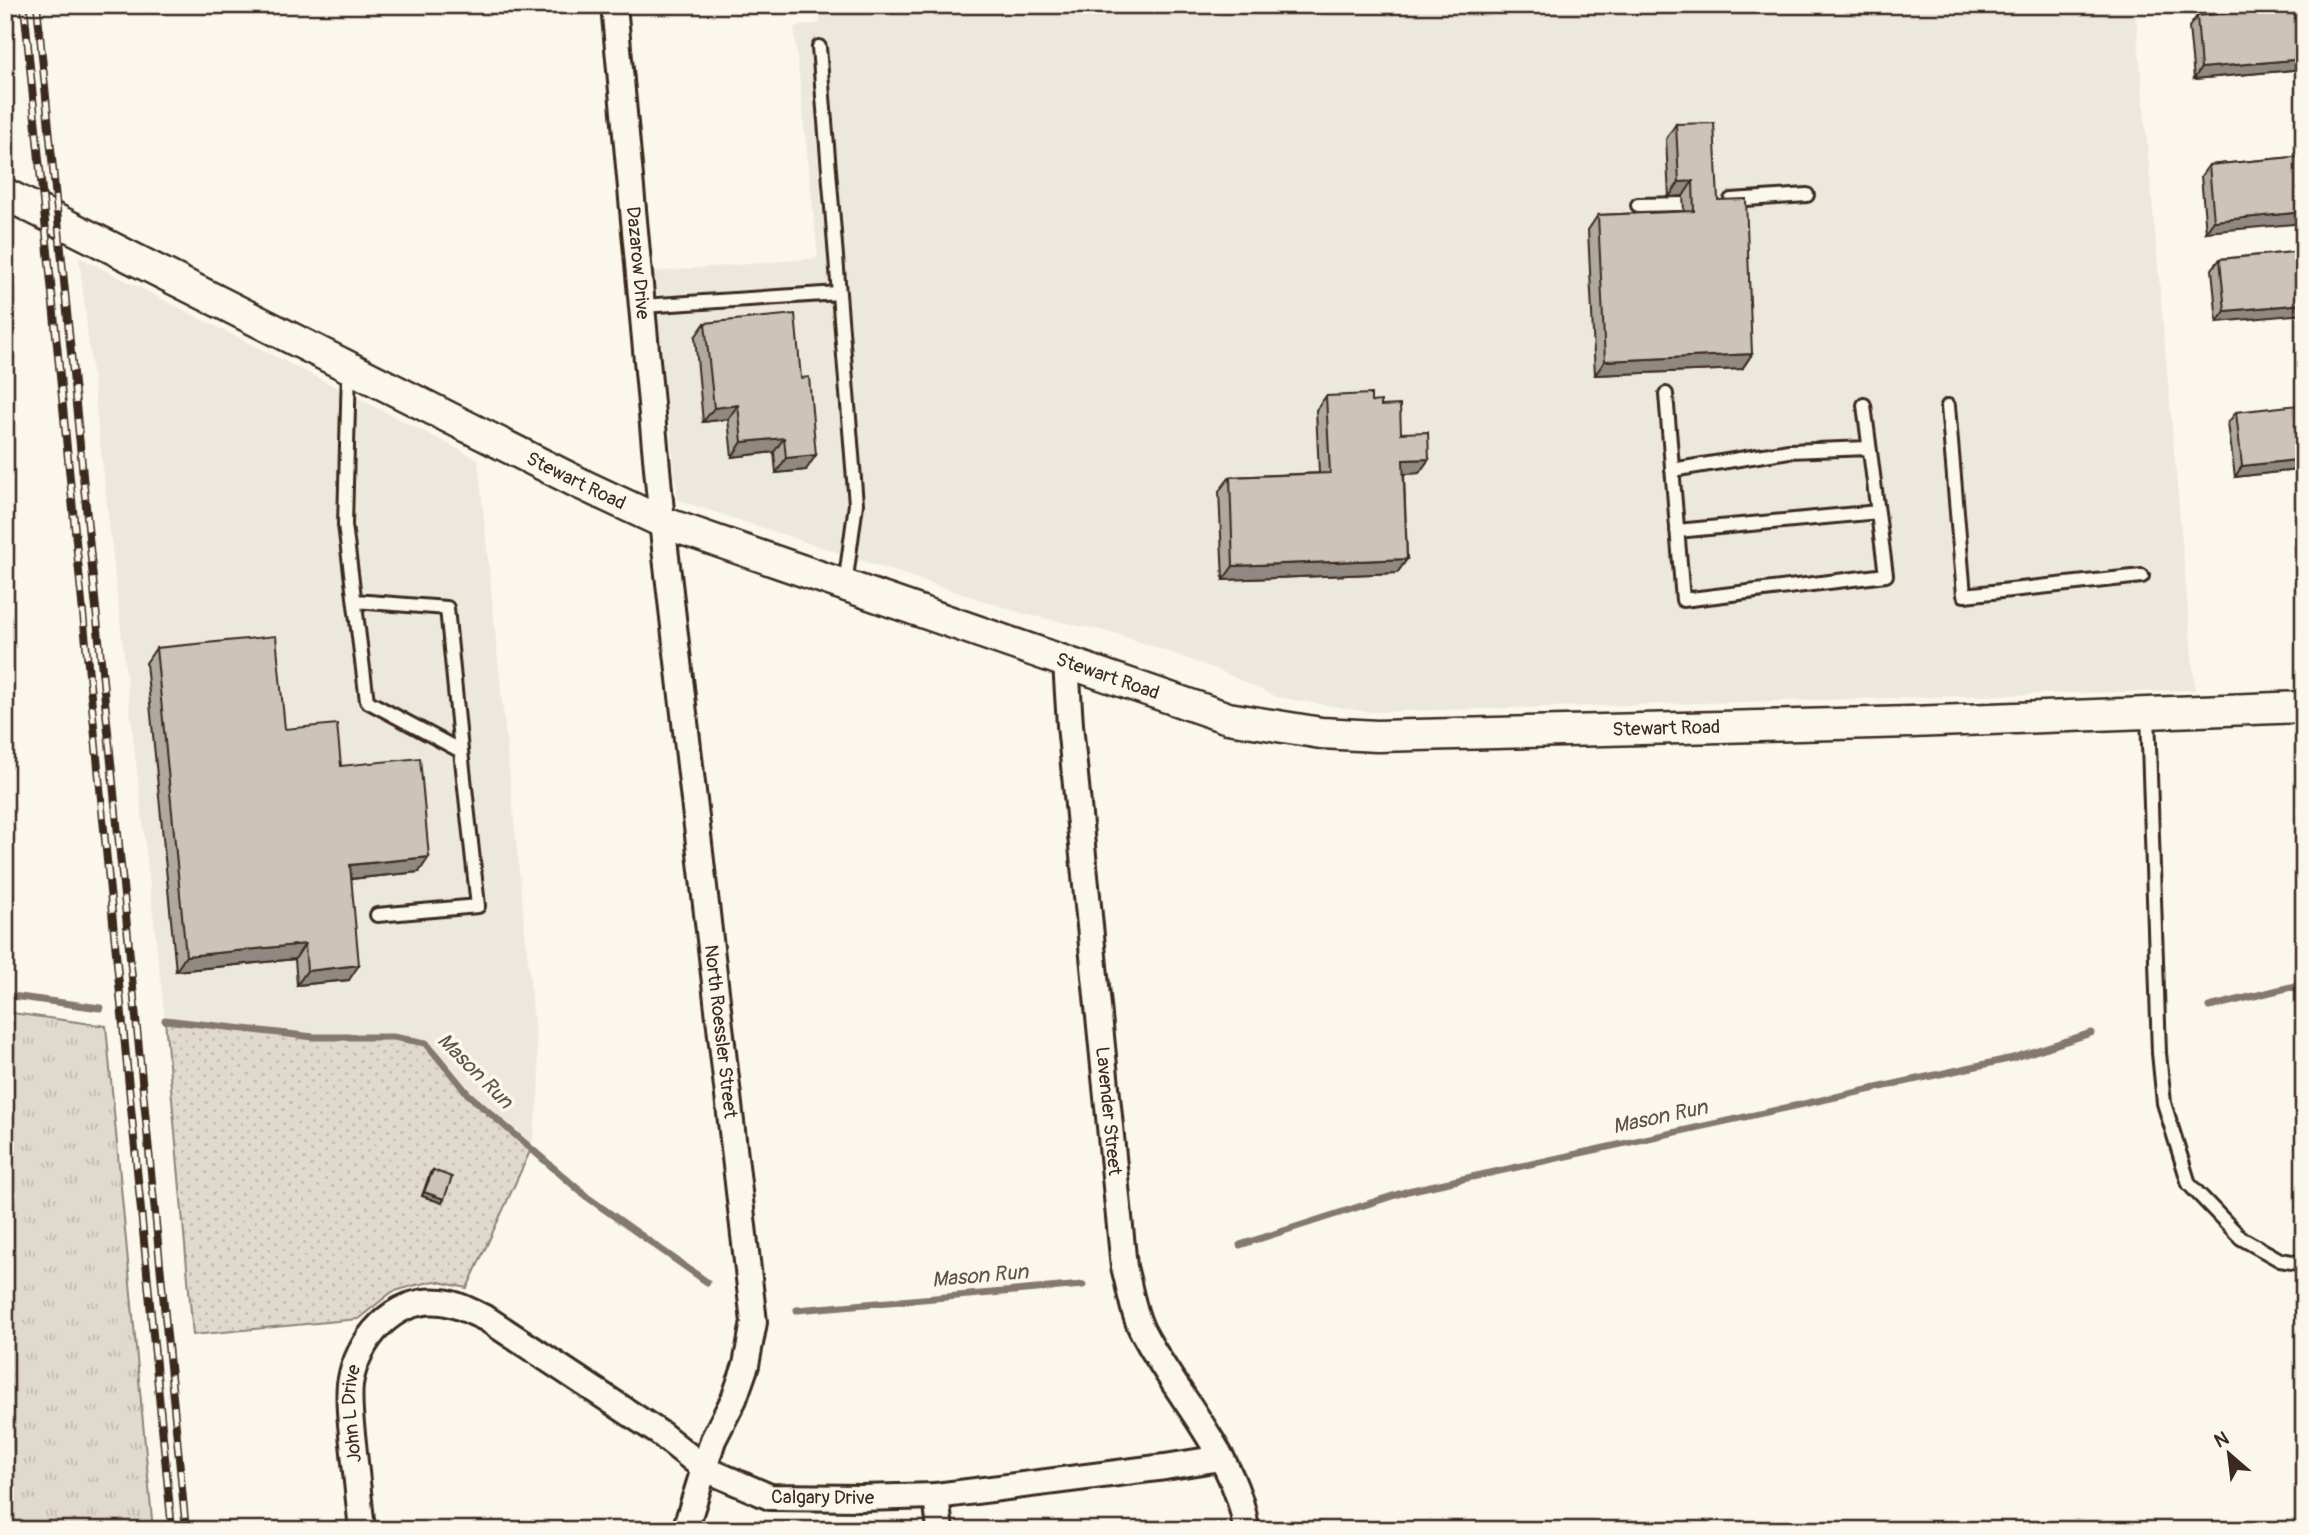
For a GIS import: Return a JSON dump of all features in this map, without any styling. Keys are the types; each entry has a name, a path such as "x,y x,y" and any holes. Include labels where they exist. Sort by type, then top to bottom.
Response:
{"street":[{"name":"Dazarow Drive","path":"614,5 662,522"},
{"name":"Stewart Road","path":"5,194 583,485 662,522 1228,718 1321,733 1377,737 2304,706"},
{"name":"North Roessler Street","path":"662,522 754,1322 746,1365 734,1399 713,1440 685,1530"},
{"name":"Lavender Street","path":"1066,663 1124,1266 1141,1330 1235,1484 1245,1515 1246,1530"},
{"name":"Calgary Drive","path":"396,1310 417,1303 440,1302 461,1306 487,1319 661,1434 705,1469 770,1497 936,1496 1221,1458"},
{"name":"John L Drive","path":"362,1530 350,1410 351,1382 362,1350 376,1328 396,1310"},
{"path":"936,1496 940,1530"}],"lane":[{"path":"819,47 856,504 845,586"},
{"path":"1720,201 1807,195"},
{"path":"1638,205 1684,204"},
{"path":"642,306 839,293"},
{"path":"349,367 345,525 367,701 461,751"},
{"path":"1666,394 1683,600 1886,575 1864,405"},
{"path":"1948,406 1964,595 2141,576"},
{"path":"1672,470 1789,451 1870,449"},
{"path":"1677,531 1878,512"},
{"path":"355,601 447,608 478,906 377,915"},
{"path":"2148,712 2164,1103 2189,1184 2241,1238 2280,1260 2304,1264"}],"shaded area":[{"path":"818,5 2135,5 2195,690 1368,712 1277,697 1216,669 1118,634 1024,614 678,500 652,272 818,258 794,27 820,23"},
{"path":"79,257 478,459 540,1081 532,1147 468,1094 426,1043 393,1037 314,1037 165,1020"}],"green space":[{"path":"5,1012 106,1026 153,1530 5,1530"},
{"path":"165,1020 314,1037 393,1037 426,1043 468,1094 532,1147 467,1288 435,1281 392,1292 358,1319 193,1335"}],"building":[{"path":"2304,6 2304,59 2201,68 2197,16"},
{"path":"1714,123 1718,200 1746,199 1752,354 1605,361 1598,215 1694,211 1693,181 1679,182 1676,124"},
{"path":"2304,156 2304,212 2214,221 2209,165"},
{"path":"2304,251 2304,304 2225,311 2220,259"},
{"path":"795,314 801,378 809,377 816,455 786,458 784,438 742,442 738,405 714,408 705,323"},
{"path":"1371,394 1371,402 1381,401 1381,406 1400,405 1401,433 1428,432 1429,459 1403,460 1407,559 1233,566 1230,477 1330,473 1326,396"},
{"path":"2299,405 2304,459 2242,466 2236,412"},
{"path":"276,636 285,729 337,724 341,766 420,758 429,857 350,865 359,965 307,971 305,944 186,956 156,648"},
{"path":"433,1170 452,1177 444,1199 424,1192"}],"waterway":[{"name":"Mason Run","path":"2209,1007 2295,986 2304,997"},
{"name":"Mason Run","path":"5,995 100,1008"},
{"name":"Mason Run","path":"165,1020 314,1037 393,1037 426,1043 468,1094 587,1197 707,1282"},
{"name":"Mason Run","path":"1240,1245 1408,1191 2013,1058 2091,1033"},
{"name":"Mason Run","path":"797,1310 1083,1285"}],"railway":[{"path":"24,5 172,1530"},
{"path":"37,5 186,1530"}]}
